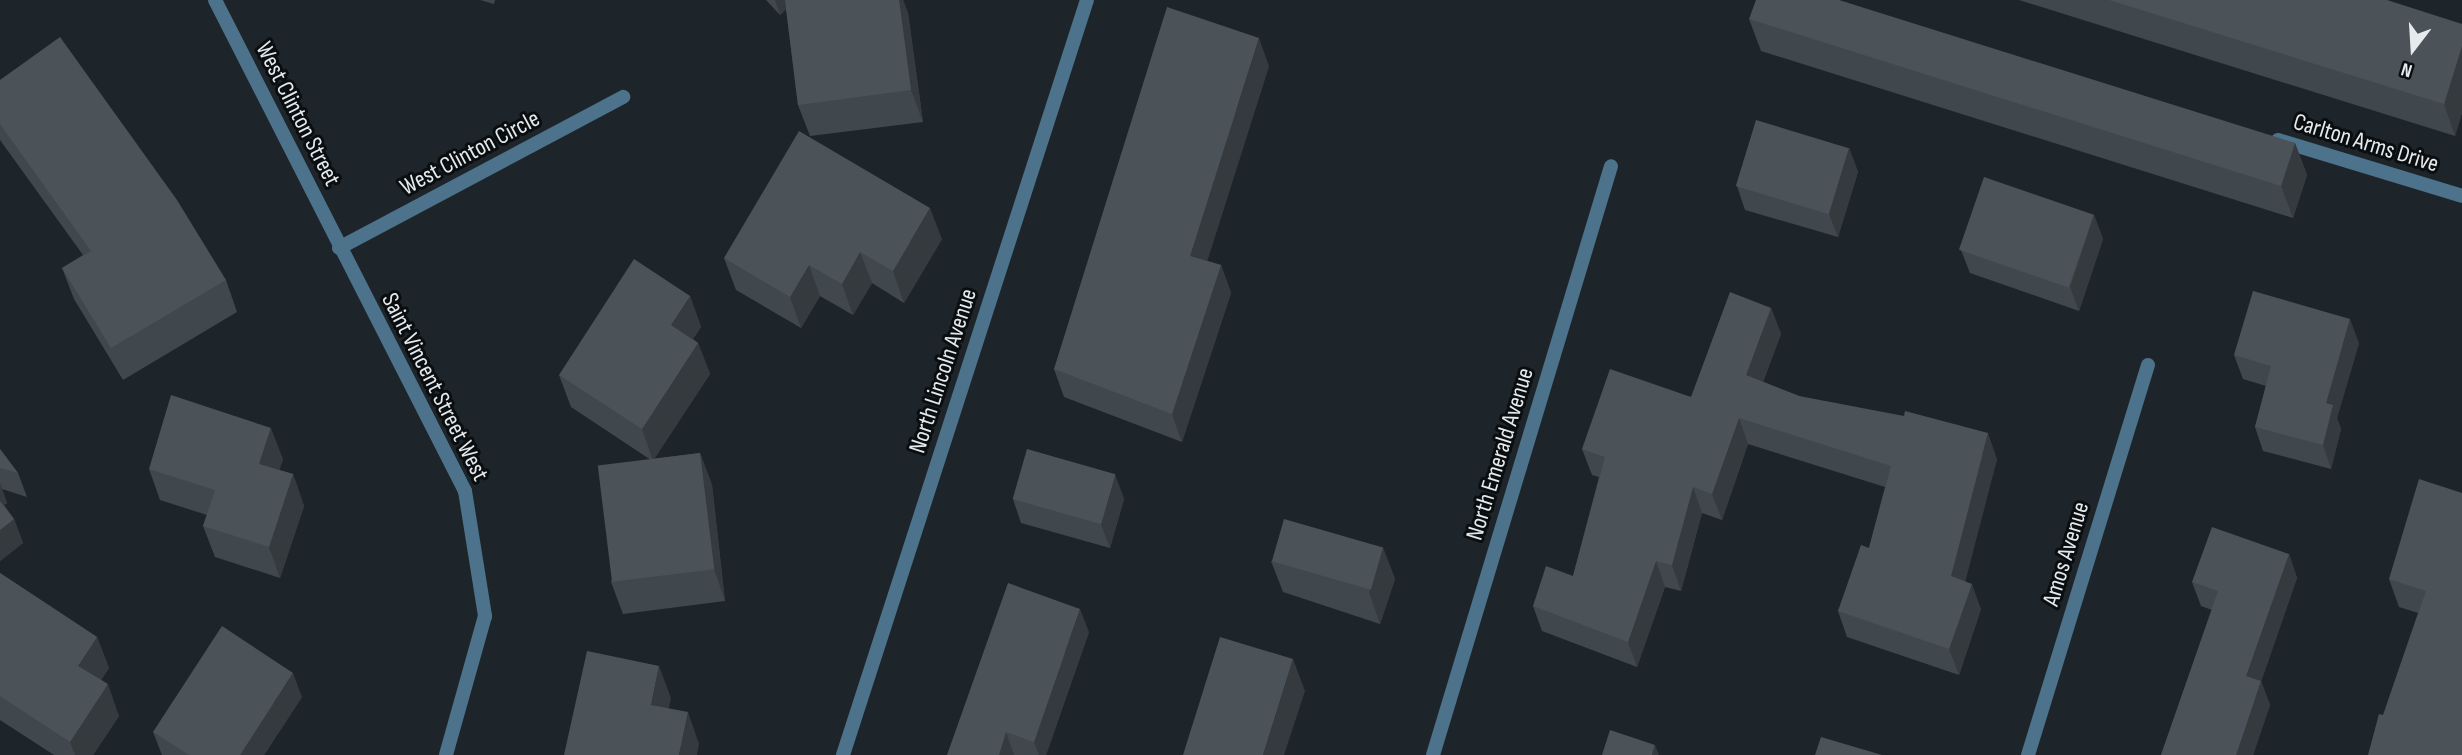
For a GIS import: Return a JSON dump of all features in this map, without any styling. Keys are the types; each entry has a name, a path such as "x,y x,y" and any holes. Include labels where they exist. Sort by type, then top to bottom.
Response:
{"street":[{"name":"West Clinton Street","path":"215,0 340,248"},
{"name":"North Lincoln Avenue","path":"843,755 1087,0"},
{"name":"West Clinton Circle","path":"340,248 623,97"},
{"name":"Carlton Arms Drive","path":"2264,136 2462,196"},
{"name":"North Emerald Avenue","path":"1433,755 1611,166"},
{"name":"Saint Vincent Street West","path":"340,248 465,491 485,616 446,755"},
{"name":"Amos Avenue","path":"2028,755 2148,365"}],"building":[{"path":"785,0 899,0 911,90 798,105"},
{"path":"1756,0 1839,0 2295,143 2281,186 1749,19"},
{"path":"2109,0 2387,0 2462,24 2462,46 2444,104"},
{"path":"1167,7 1259,38 1190,256 1221,265 1172,414 1054,369"},
{"path":"60,37 177,200 226,280 111,348 62,268 91,251 0,124 0,80"},
{"path":"1756,120 1849,148 1829,214 1736,186"},
{"path":"799,131 930,208 893,271 860,252 842,284 809,265 790,297 724,258"},
{"path":"1984,177 2094,215 2069,288 1959,250"},
{"path":"634,259 690,296 671,325 698,343 642,429 559,375"},
{"path":"2253,291 2350,319 2326,403 2333,405 2323,445 2255,427 2271,366 2234,355"},
{"path":"1730,292 1771,308 1746,375 1799,396 1904,416 1905,411 1988,433 1951,576 1972,584 1949,649 1838,611 1861,545 1869,548 1891,466 1739,418 1712,494 1693,487 1672,565 1656,561 1628,642 1533,606 1546,566 1573,576 1605,457 1582,449 1610,369 1691,397"},
{"path":"171,395 271,428 259,464 293,474 269,547 203,526 215,490 149,469"},
{"path":"0,449 18,473 0,468"},
{"path":"1027,449 1115,474 1101,524 1013,499"},
{"path":"700,453 714,569 612,582 598,466"},
{"path":"2419,479 2462,493 2462,755 2368,755 2379,714 2383,715 2426,591 2389,579"},
{"path":"0,501 14,519 0,530"},
{"path":"1284,519 1383,547 1371,590 1272,561"},
{"path":"2212,527 2289,554 2246,676 2261,681 2236,755 2161,755 2218,591 2192,582"},
{"path":"0,573 97,637 78,666 108,684 70,742 0,696"},
{"path":"1008,583 1080,609 1034,742 1006,732 999,755 947,755"},
{"path":"222,626 293,673 240,755 189,755 153,732"},
{"path":"1220,637 1293,659 1263,755 1183,755"},
{"path":"587,651 659,666 651,705 688,712 679,755 564,755"},
{"path":"1610,730 1655,745 1652,755 1602,755"},
{"path":"1821,737 1882,755 1815,755"}]}
